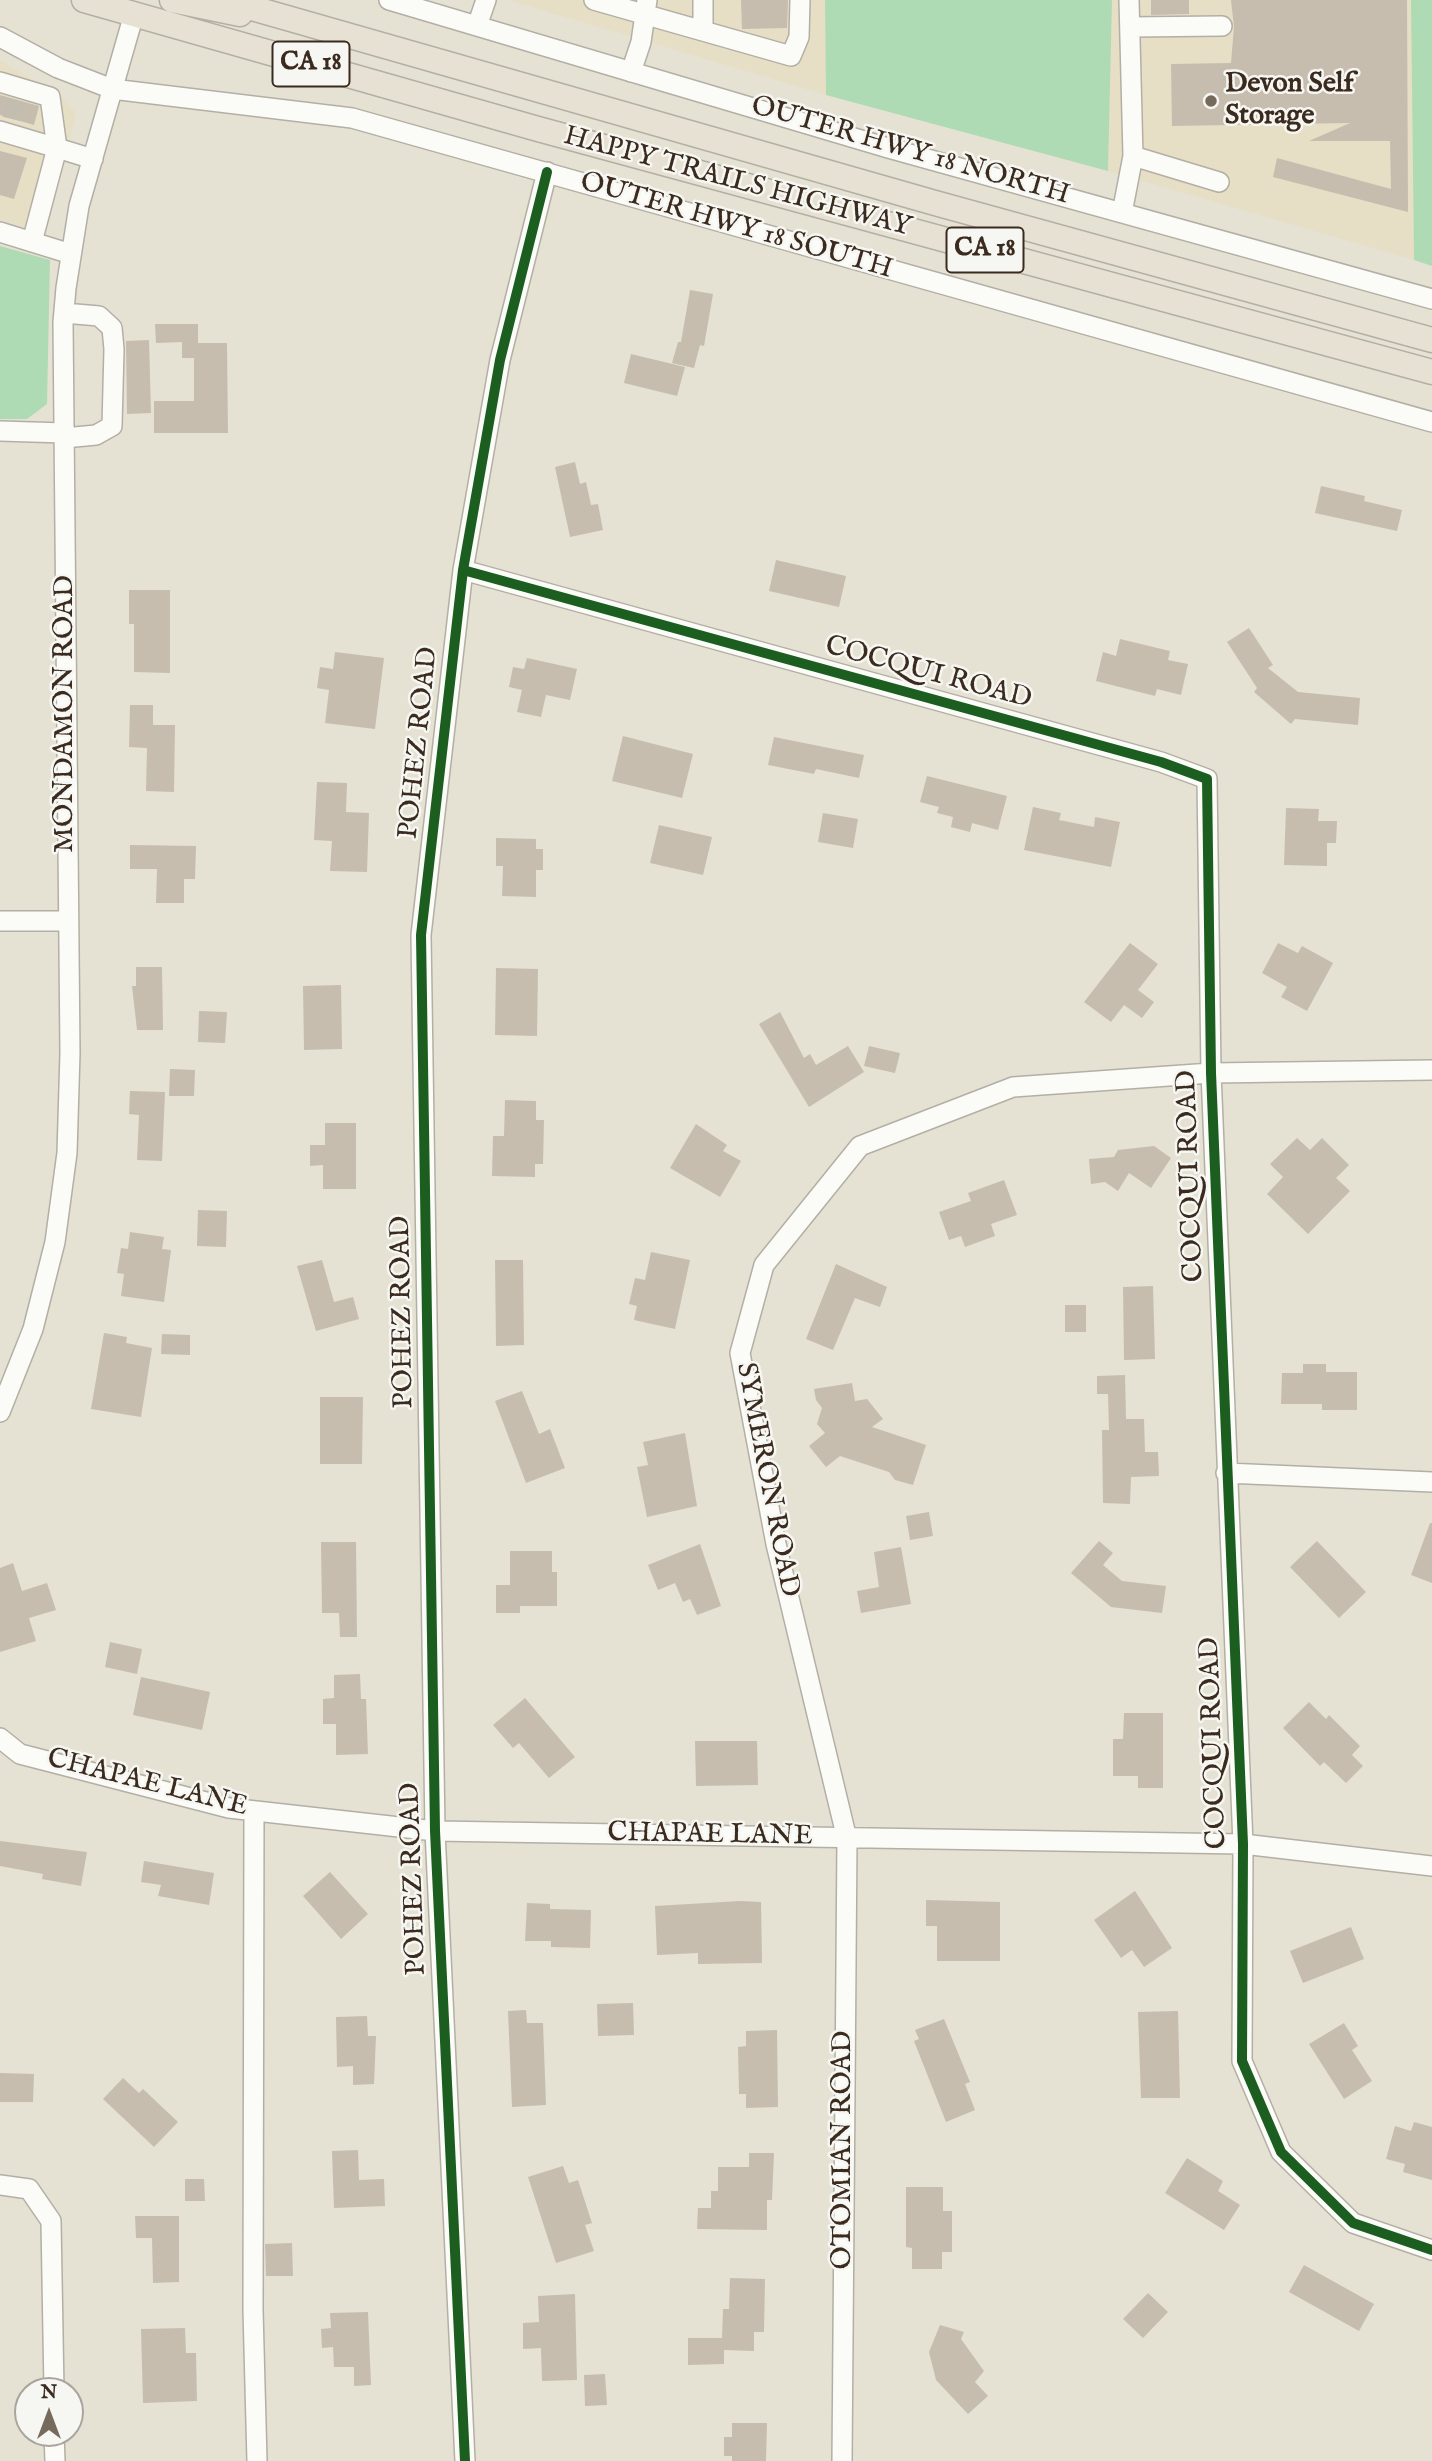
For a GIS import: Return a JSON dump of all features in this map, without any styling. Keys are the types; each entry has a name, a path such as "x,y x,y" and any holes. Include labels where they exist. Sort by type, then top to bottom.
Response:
{"main road":[{"name":"HAPPY TRAILS HIGHWAY","path":"83,0 538,129 1432,372"},
{"path":"134,14 149,4 163,0"},
{"path":"172,0 347,36"},
{"name":"HAPPY TRAILS HIGHWAY","path":"224,0 1432,340"}],"street":[{"name":"OUTER HWY 18 NORTH","path":"389,0 1122,213 1432,299"},
{"path":"477,26 486,0"},
{"path":"594,0 647,8 703,31 791,56 799,37 800,0"},
{"path":"703,31 704,0"},
{"path":"1122,213 1133,156 1129,0"},
{"path":"631,72 647,8"},
{"name":"MONDAMON ROAD","path":"0,1412 33,1329 55,1242 67,1153 70,1053 64,313 79,206 134,14"},
{"path":"1131,27 1222,26"},
{"name":"OUTER HWY 18 SOUTH","path":"0,37 58,68 112,89 352,118 1432,422"},
{"path":"32,242 57,148 50,97 58,68"},
{"path":"0,82 18,93 50,97"},
{"path":"6,128 93,159"},
{"path":"1133,156 1219,182"},
{"name":"POHEZ ROAD","path":"464,2461 435,1831 421,935 463,570 500,360 547,172"},
{"path":"0,232 71,254"},
{"path":"0,430 96,435 111,426 114,349 111,328 99,316 64,313"},
{"name":"COCQUI ROAD","path":"463,570 1148,758 1207,779 1211,1073 1243,1844 1242,2061 1281,2152 1353,2223 1432,2250"},
{"path":"0,921 68,921"},
{"name":"SYMERON ROAD","path":"847,1839 776,1544 740,1353 764,1265 860,1146 1013,1087 1211,1073 1432,1070"},
{"path":"1226,1473 1432,1482"},
{"name":"CHAPAE LANE","path":"0,1738 20,1754 229,1808 435,1831 1243,1844 1432,1866"},
{"path":"254,1811 253,2310 257,2461"},
{"name":"OTOMIAN ROAD","path":"842,2461 847,1839"},
{"path":"0,2185 29,2189 51,2221 54,2377"}],"shaded area":[{"path":"508,0 825,0 826,95"},
{"path":"1112,0 1411,0 1414,260 1108,171"},
{"path":"0,60 65,99 76,114 46,233 0,220"}],"green space":[{"path":"825,0 1112,0 1108,171 826,95"},
{"path":"1411,0 1432,0 1432,266 1414,260"},
{"path":"0,246 50,260 47,404 27,419 0,419"}],"building":[{"path":"741,0 788,0 787,28 742,29"},
{"path":"1151,0 1189,0 1189,14 1151,15"},
{"path":"1231,0 1407,0 1408,212 1273,177 1277,158 1391,189 1390,141 1309,141 1350,123 1172,126 1171,64 1231,63 1234,27"},
{"path":"0,95 39,106 34,125 0,115"},
{"path":"0,151 27,158 14,199 0,195"},
{"path":"690,290 713,294 704,346 700,345 694,368 672,363 678,342 681,342"},
{"path":"155,324 198,324 198,343 227,343 228,433 154,433 154,401 194,401 194,358 182,358 182,342 156,343"},
{"path":"149,340 151,413 127,414 126,341"},
{"path":"631,354 685,367 677,396 624,383"},
{"path":"575,462 580,484 586,482 591,505 598,504 603,530 570,537 555,467"},
{"path":"1321,486 1365,496 1364,501 1402,510 1397,531 1315,513"},
{"path":"776,560 846,576 839,607 769,591"},
{"path":"129,590 170,590 170,673 134,672 134,624 129,624"},
{"path":"1249,628 1273,665 1268,668 1298,692 1360,698 1358,725 1295,719 1291,724 1254,692 1257,688 1227,642"},
{"path":"1120,639 1170,651 1168,660 1188,664 1181,695 1157,689 1155,696 1096,681 1103,652 1116,656"},
{"path":"335,652 384,658 375,729 325,723 329,690 317,688 320,667 333,669"},
{"path":"527,658 577,669 570,700 546,695 541,717 517,712 522,690 509,687 513,667 524,669"},
{"path":"130,705 153,705 153,725 175,725 174,792 146,791 147,748 129,747"},
{"path":"623,736 693,754 682,798 612,781"},
{"path":"774,737 864,755 859,778 816,769 814,774 768,765"},
{"path":"927,776 1007,796 998,830 972,823 970,832 951,827 953,817 937,813 939,807 920,802"},
{"path":"317,782 347,783 346,812 369,813 367,872 330,871 332,841 314,840"},
{"path":"1033,807 1061,813 1059,820 1094,827 1095,817 1120,822 1111,867 1024,850"},
{"path":"1286,808 1319,809 1318,821 1337,821 1336,843 1327,843 1327,866 1284,865"},
{"path":"823,813 858,819 853,848 818,842"},
{"path":"659,825 712,837 703,875 650,863"},
{"path":"496,838 536,839 536,849 543,849 543,870 536,870 536,897 502,896 503,866 496,866"},
{"path":"130,845 196,846 195,879 184,879 184,903 156,903 157,869 130,869"},
{"path":"1130,943 1158,964 1138,990 1154,1002 1142,1018 1124,1005 1111,1022 1084,1002"},
{"path":"1278,943 1298,953 1302,946 1333,963 1307,1011 1281,997 1287,987 1262,973"},
{"path":"136,967 162,967 163,1030 137,1030 132,986 136,986"},
{"path":"496,968 538,969 537,1036 495,1035"},
{"path":"341,985 342,1049 304,1050 303,986"},
{"path":"199,1011 227,1012 225,1043 198,1042"},
{"path":"780,1012 804,1058 810,1054 816,1065 848,1046 864,1072 809,1107 759,1024"},
{"path":"869,1046 900,1053 895,1073 864,1066"},
{"path":"170,1069 195,1070 194,1096 169,1096"},
{"path":"130,1091 165,1092 162,1161 137,1160 139,1115 129,1114"},
{"path":"505,1100 536,1101 536,1120 544,1120 543,1164 535,1164 535,1177 492,1176 493,1136 504,1136"},
{"path":"325,1123 356,1123 356,1189 323,1189 323,1165 310,1166 310,1145 325,1145"},
{"path":"696,1124 727,1145 723,1151 741,1161 720,1197 670,1168"},
{"path":"1297,1138 1310,1150 1322,1138 1349,1165 1336,1178 1350,1191 1308,1234 1267,1194 1283,1177 1270,1164"},
{"path":"1154,1146 1171,1158 1151,1188 1129,1173 1118,1191 1105,1182 1091,1184 1089,1159 1114,1157 1118,1150"},
{"path":"1004,1180 1017,1215 991,1224 995,1236 965,1247 961,1236 949,1240 939,1212 971,1201 968,1193"},
{"path":"198,1210 227,1211 226,1247 197,1246"},
{"path":"130,1232 164,1237 162,1249 171,1250 164,1302 121,1296 124,1274 117,1273 121,1248 128,1249"},
{"path":"651,1252 690,1260 675,1329 634,1320 637,1306 629,1304 635,1278 645,1280"},
{"path":"322,1260 334,1302 353,1297 359,1319 316,1331 297,1266"},
{"path":"495,1260 523,1260 524,1345 496,1346"},
{"path":"836,1264 887,1287 880,1307 855,1298 833,1350 806,1339"},
{"path":"1153,1286 1155,1359 1124,1360 1123,1287"},
{"path":"1065,1305 1086,1305 1086,1332 1065,1332"},
{"path":"104,1333 127,1337 126,1343 152,1348 141,1417 91,1409"},
{"path":"162,1334 190,1335 190,1355 161,1354"},
{"path":"1303,1364 1326,1364 1326,1372 1357,1372 1357,1410 1322,1410 1322,1404 1281,1404 1282,1373 1303,1373"},
{"path":"1125,1375 1126,1419 1144,1419 1145,1452 1158,1452 1159,1476 1131,1477 1130,1504 1103,1503 1102,1430 1109,1430 1108,1394 1097,1394 1097,1376"},
{"path":"852,1383 855,1401 867,1399 883,1419 872,1427 926,1445 913,1485 895,1480 889,1472 840,1456 826,1467 809,1446 825,1433 817,1424 822,1408 816,1400 814,1389"},
{"path":"522,1391 539,1434 550,1429 565,1468 526,1483 495,1401"},
{"path":"320,1397 363,1397 362,1464 320,1464"},
{"path":"685,1433 697,1506 647,1517 637,1467 648,1465 643,1442"},
{"path":"929,1512 933,1536 910,1540 906,1516"},
{"path":"1432,1523 1432,1583 1411,1575"},
{"path":"1099,1541 1113,1553 1103,1565 1122,1581 1166,1586 1162,1613 1111,1607 1071,1573"},
{"path":"1317,1541 1366,1592 1339,1618 1290,1567"},
{"path":"321,1542 356,1542 357,1637 340,1637 339,1613 322,1613"},
{"path":"700,1544 721,1606 697,1615 690,1599 683,1602 675,1583 658,1590 648,1565"},
{"path":"901,1547 911,1604 861,1613 857,1591 879,1587 874,1552"},
{"path":"510,1551 552,1551 552,1572 557,1572 557,1606 520,1606 520,1613 496,1613 496,1585 510,1585"},
{"path":"13,1563 22,1591 47,1583 56,1610 29,1618 36,1641 0,1652 0,1568"},
{"path":"110,1642 142,1649 137,1674 105,1667"},
{"path":"360,1674 361,1699 366,1699 368,1754 336,1755 336,1724 323,1724 323,1699 334,1698 334,1675"},
{"path":"141,1677 210,1692 202,1730 133,1715"},
{"path":"525,1698 575,1757 549,1778 519,1743 513,1748 493,1725"},
{"path":"1309,1702 1326,1719 1329,1715 1360,1746 1352,1755 1363,1766 1346,1783 1324,1762 1320,1766 1283,1728"},
{"path":"1124,1713 1163,1713 1163,1788 1138,1788 1138,1776 1113,1776 1113,1739 1123,1739"},
{"path":"695,1741 757,1741 758,1785 696,1786"},
{"path":"0,1841 87,1852 81,1886 42,1879 43,1874 0,1866"},
{"path":"144,1861 214,1873 209,1905 158,1896 161,1885 141,1882"},
{"path":"330,1872 368,1914 341,1939 303,1896"},
{"path":"1135,1891 1172,1948 1144,1967 1132,1950 1121,1958 1094,1920"},
{"path":"926,1900 1000,1902 1000,1961 937,1961 937,1926 926,1926"},
{"path":"761,1902 762,1963 698,1964 698,1953 657,1955 655,1906"},
{"path":"527,1903 550,1904 550,1909 591,1910 590,1948 551,1947 551,1941 525,1941"},
{"path":"1351,1927 1364,1959 1303,1983 1290,1951"},
{"path":"633,2003 634,2035 598,2036 597,2004"},
{"path":"526,2010 527,2023 543,2023 546,2105 512,2107 508,2011"},
{"path":"1178,2011 1180,2098 1141,2098 1138,2012"},
{"path":"367,2016 368,2036 376,2036 374,2084 353,2085 353,2066 337,2067 336,2017"},
{"path":"944,2019 970,2082 965,2084 975,2110 946,2122 914,2041 919,2039 915,2030"},
{"path":"1344,2023 1358,2046 1352,2050 1372,2081 1344,2099 1309,2044"},
{"path":"777,2030 778,2107 746,2108 746,2094 739,2094 738,2047 746,2046 746,2031"},
{"path":"0,2073 34,2074 33,2102 0,2102"},
{"path":"123,2078 139,2093 143,2089 178,2122 154,2147 103,2099"},
{"path":"1414,2122 1432,2127 1432,2180 1403,2172 1405,2164 1386,2159 1395,2126 1411,2131"},
{"path":"358,2150 359,2180 384,2179 385,2206 334,2208 332,2151"},
{"path":"749,2153 774,2153 772,2200 767,2200 767,2230 697,2229 698,2208 711,2208 711,2191 718,2191 718,2167 749,2167"},
{"path":"1187,2158 1223,2181 1218,2191 1240,2205 1224,2230 1165,2193"},
{"path":"563,2166 569,2183 578,2180 592,2223 585,2225 594,2251 556,2263 528,2177"},
{"path":"185,2179 204,2179 205,2201 185,2201"},
{"path":"906,2187 943,2187 943,2211 952,2211 952,2252 942,2252 942,2269 912,2269 912,2248 906,2247"},
{"path":"135,2216 179,2216 179,2282 153,2283 152,2238 136,2238"},
{"path":"292,2243 293,2276 266,2276 265,2244"},
{"path":"1304,2265 1374,2304 1359,2331 1289,2292"},
{"path":"730,2278 765,2279 764,2332 754,2332 754,2351 724,2350 724,2364 688,2365 688,2338 722,2338 723,2309 729,2309"},
{"path":"1148,2293 1168,2312 1143,2338 1123,2319"},
{"path":"575,2294 577,2380 542,2381 541,2348 523,2349 523,2323 539,2322 538,2296"},
{"path":"368,2312 371,2385 354,2386 354,2367 334,2367 333,2347 322,2348 321,2329 331,2328 330,2313"},
{"path":"940,2325 964,2332 961,2339 984,2371 975,2382 988,2396 968,2414 936,2380 929,2352"},
{"path":"185,2328 186,2353 196,2353 197,2401 143,2403 141,2329"},
{"path":"605,2374 607,2405 585,2406 584,2375"},
{"path":"732,2423 767,2423 766,2461 732,2461 732,2456 724,2456 724,2437 732,2437"}],"tunnel":[{"path":"12,119 17,98"}],"cycle path":[{"path":"465,2461 435,1831 421,935 463,570 500,360 547,172"},
{"path":"463,570 1161,762 1207,779 1211,1073 1243,1844 1242,2061 1281,2152 1353,2223 1432,2250"}],"place":[{"name":"Devon Self Storage","path":"1211,101"}]}
